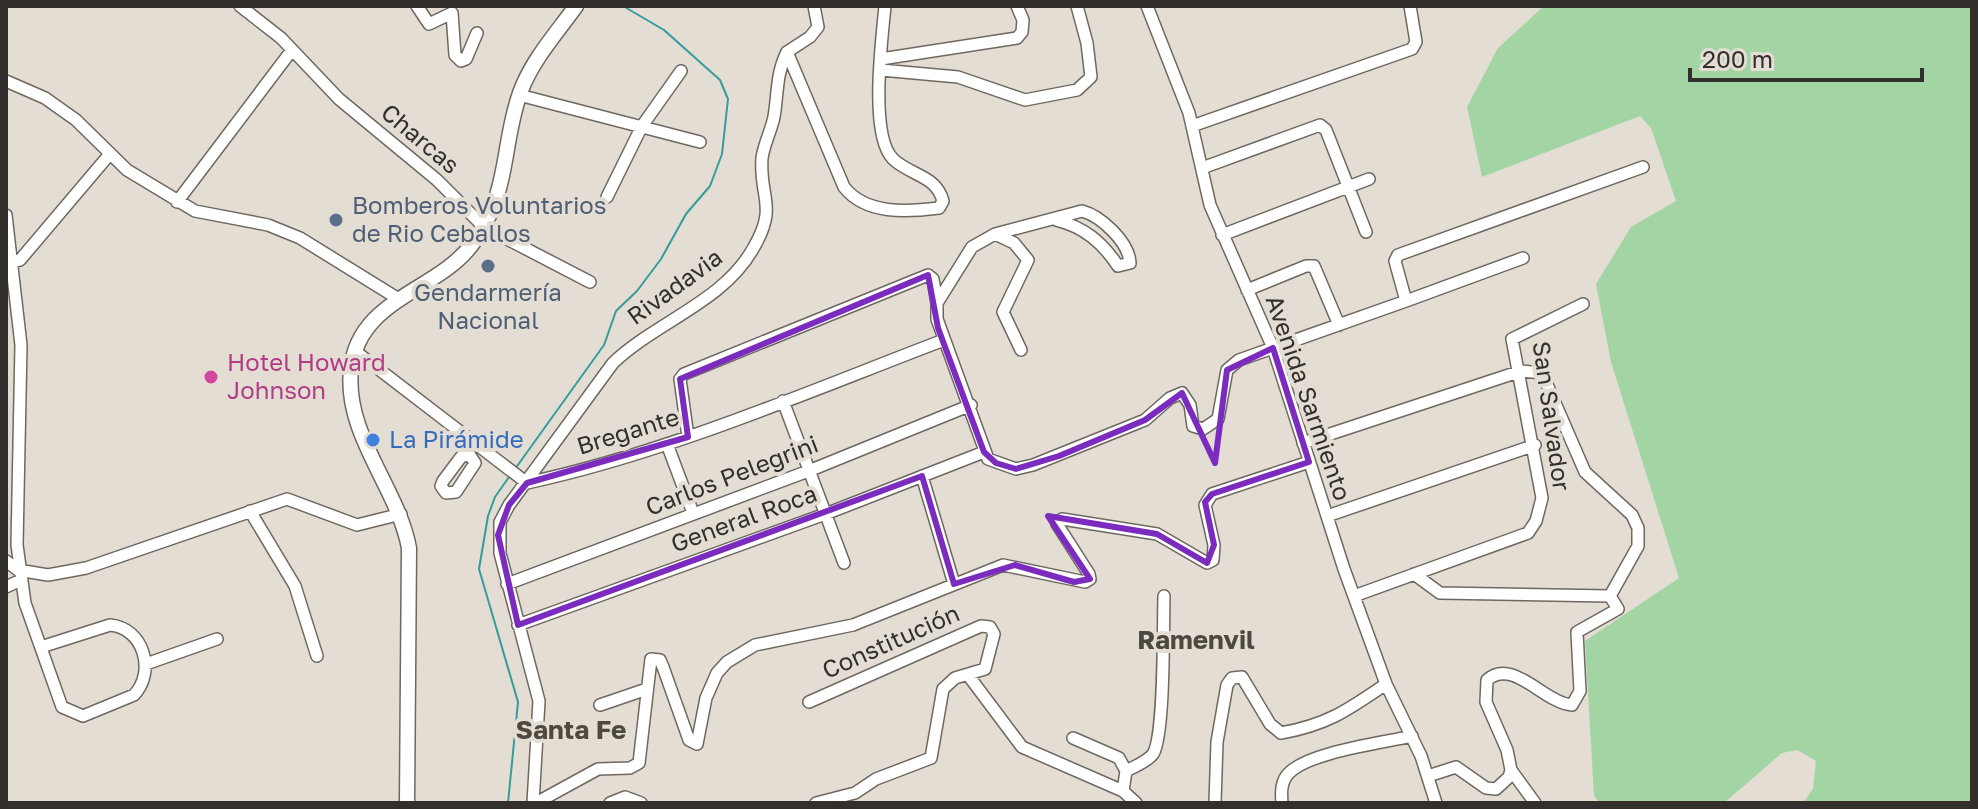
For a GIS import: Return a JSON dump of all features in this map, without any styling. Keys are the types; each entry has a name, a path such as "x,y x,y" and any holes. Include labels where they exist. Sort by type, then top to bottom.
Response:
{"main road":[{"path":"407,803 410,561 401,514 362,433 350,383 355,351 371,324 397,298 445,269 471,246 484,227 503,183 519,95 553,35 575,8"}],"street":[{"name":"Charcas","path":"240,6 292,50 339,99 437,180 484,227 590,282"},
{"path":"417,6 429,24 452,13 455,55 461,61 466,59 477,33"},
{"path":"814,6 818,27 810,37 787,52 844,187 854,200 868,207 939,208 943,201 934,183 897,162 884,146 881,64 885,6"},
{"path":"881,64 1017,38 1022,32 1023,20 1017,6"},
{"path":"881,64 958,77 1025,100 1077,90 1091,77 1087,43 1077,6"},
{"name":"Avenida Sarmiento","path":"1147,6 1192,126 1222,235 1273,348 1354,596 1386,684 1412,736 1436,803"},
{"path":"1192,126 1412,49 1416,42 1410,6"},
{"path":"177,202 292,50"},
{"name":"Rivadavia","path":"535,803 539,701 500,553 500,522 524,481 613,363 630,347 721,285 754,247 767,219 769,206 762,160 774,118 779,67 787,52"},
{"path":"607,197 642,126 681,71"},
{"path":"6,81 45,98 76,120 109,155 177,202 205,215 268,225 300,238 397,298"},
{"path":"519,95 700,142"},
{"path":"1202,168 1320,125 1326,130 1366,232"},
{"path":"14,261 20,260 109,155"},
{"path":"1406,301 1395,261 1398,255 1643,167"},
{"path":"1222,235 1369,179"},
{"path":"937,303 972,247 995,234 1082,211 1089,213 1128,251 1130,263 1118,266 1088,233 1075,224 1056,220"},
{"path":"6,215 14,261 21,345 19,575 41,647 57,699 75,715 83,716 134,695 141,688 146,664 136,637 119,626 110,625 41,647"},
{"path":"995,234 1014,243 1028,260 1003,312 1021,350"},
{"path":"688,437 680,379 684,374 928,275 933,279 938,328 971,405 984,452 988,459 1004,467 1033,465 1145,420 1170,398 1182,393 1190,405 1193,426 1203,429 1218,419 1222,385 1232,364 1523,258"},
{"path":"1247,290 1306,266 1314,266 1339,325"},
{"name":"San Salvador","path":"1354,596 1528,533 1536,521 1542,498 1535,445 1512,339 1516,334 1583,304"},
{"name":"Bregante","path":"524,481 688,437 944,340"},
{"path":"355,351 476,452 504,466 524,481"},
{"path":"1303,443 1521,371 1542,373 1585,472 1632,515 1638,528 1638,546 1610,596"},
{"path":"783,401 828,513 844,563"},
{"name":"Carlos Pelegrini","path":"507,584 811,470 971,405"},
{"path":"667,444 693,513"},
{"path":"1327,516 1535,445"},
{"name":"General Roca","path":"518,625 828,513 984,452"},
{"path":"535,803 598,769 630,768 639,763 649,664 655,658 663,667 689,740 697,744 706,698 717,673 740,653 755,645 853,625 988,570 1015,565 1074,582 1090,579 1081,560 1060,533 1057,524 1062,519 1157,534 1207,563 1214,553 1205,512 1207,499 1219,491 1309,462"},
{"path":"922,476 954,584"},
{"path":"6,587 19,575 48,575 86,568 287,499 357,525 401,514"},
{"path":"250,511 295,586 317,656"},
{"path":"6,561 19,575"},
{"path":"1414,574 1440,593 1610,596"},
{"path":"1126,771 1146,760 1155,748 1162,693 1164,596"},
{"path":"1535,803 1511,770 1507,750 1486,702 1487,680 1499,672 1509,673 1544,695 1572,705 1580,691 1577,632 1618,609 1610,596"},
{"name":"Constitución","path":"809,702 981,626 990,627 995,641 989,663 968,675 955,678 943,689 931,758 876,779 855,793 816,803"},
{"path":"146,664 217,639"},
{"path":"968,675 1022,747 1123,791 1136,803"},
{"path":"1215,803 1217,742 1227,685 1232,678 1242,677 1270,724 1281,733 1317,727 1336,719 1386,684"},
{"path":"600,705 647,689"},
{"path":"1282,803 1282,785 1293,769 1311,761 1412,736"},
{"path":"1073,738 1119,758 1126,771 1123,791"},
{"path":"1428,776 1456,767 1486,788 1496,789 1503,785 1511,770"},
{"path":"610,803 625,797 641,803"}],"highlighted area":[{"path":"928,275 938,328 984,452 996,463 1016,469 1059,456 1145,420 1182,393 1215,463 1227,370 1273,348 1309,462 1212,494 1205,502 1214,545 1207,563 1157,534 1048,516 1090,579 1074,582 1015,565 954,584 922,476 518,625 498,535 509,505 527,483 688,437 680,379"}],"green space":[{"path":"1544,6 1972,6 1972,803 1803,803 1813,789 1816,761 1797,750 1782,753 1724,803 1599,803 1594,795 1585,641 1679,578 1611,362 1596,284 1631,227 1676,201 1651,128 1640,116 1482,177 1467,107 1498,48"}],"waterway":[{"path":"515,469 604,345 616,311 637,291 661,259 686,214 710,186 722,154 728,99 720,80 664,30 623,6"},
{"path":"508,803 518,702 479,569 488,516 495,497 509,477"}],"place":[{"name":"Bomberos Voluntarios de Rio Ceballos","path":"336,220"},
{"name":"Gendarmería Nacional","path":"488,266"},
{"name":"Hotel Howard Johnson","path":"211,377"},
{"name":"La Pirámide","path":"373,440"}],"district":[{"name":"Ramenvil","path":"1196,640"},
{"name":"Santa Fe","path":"571,730"}]}
